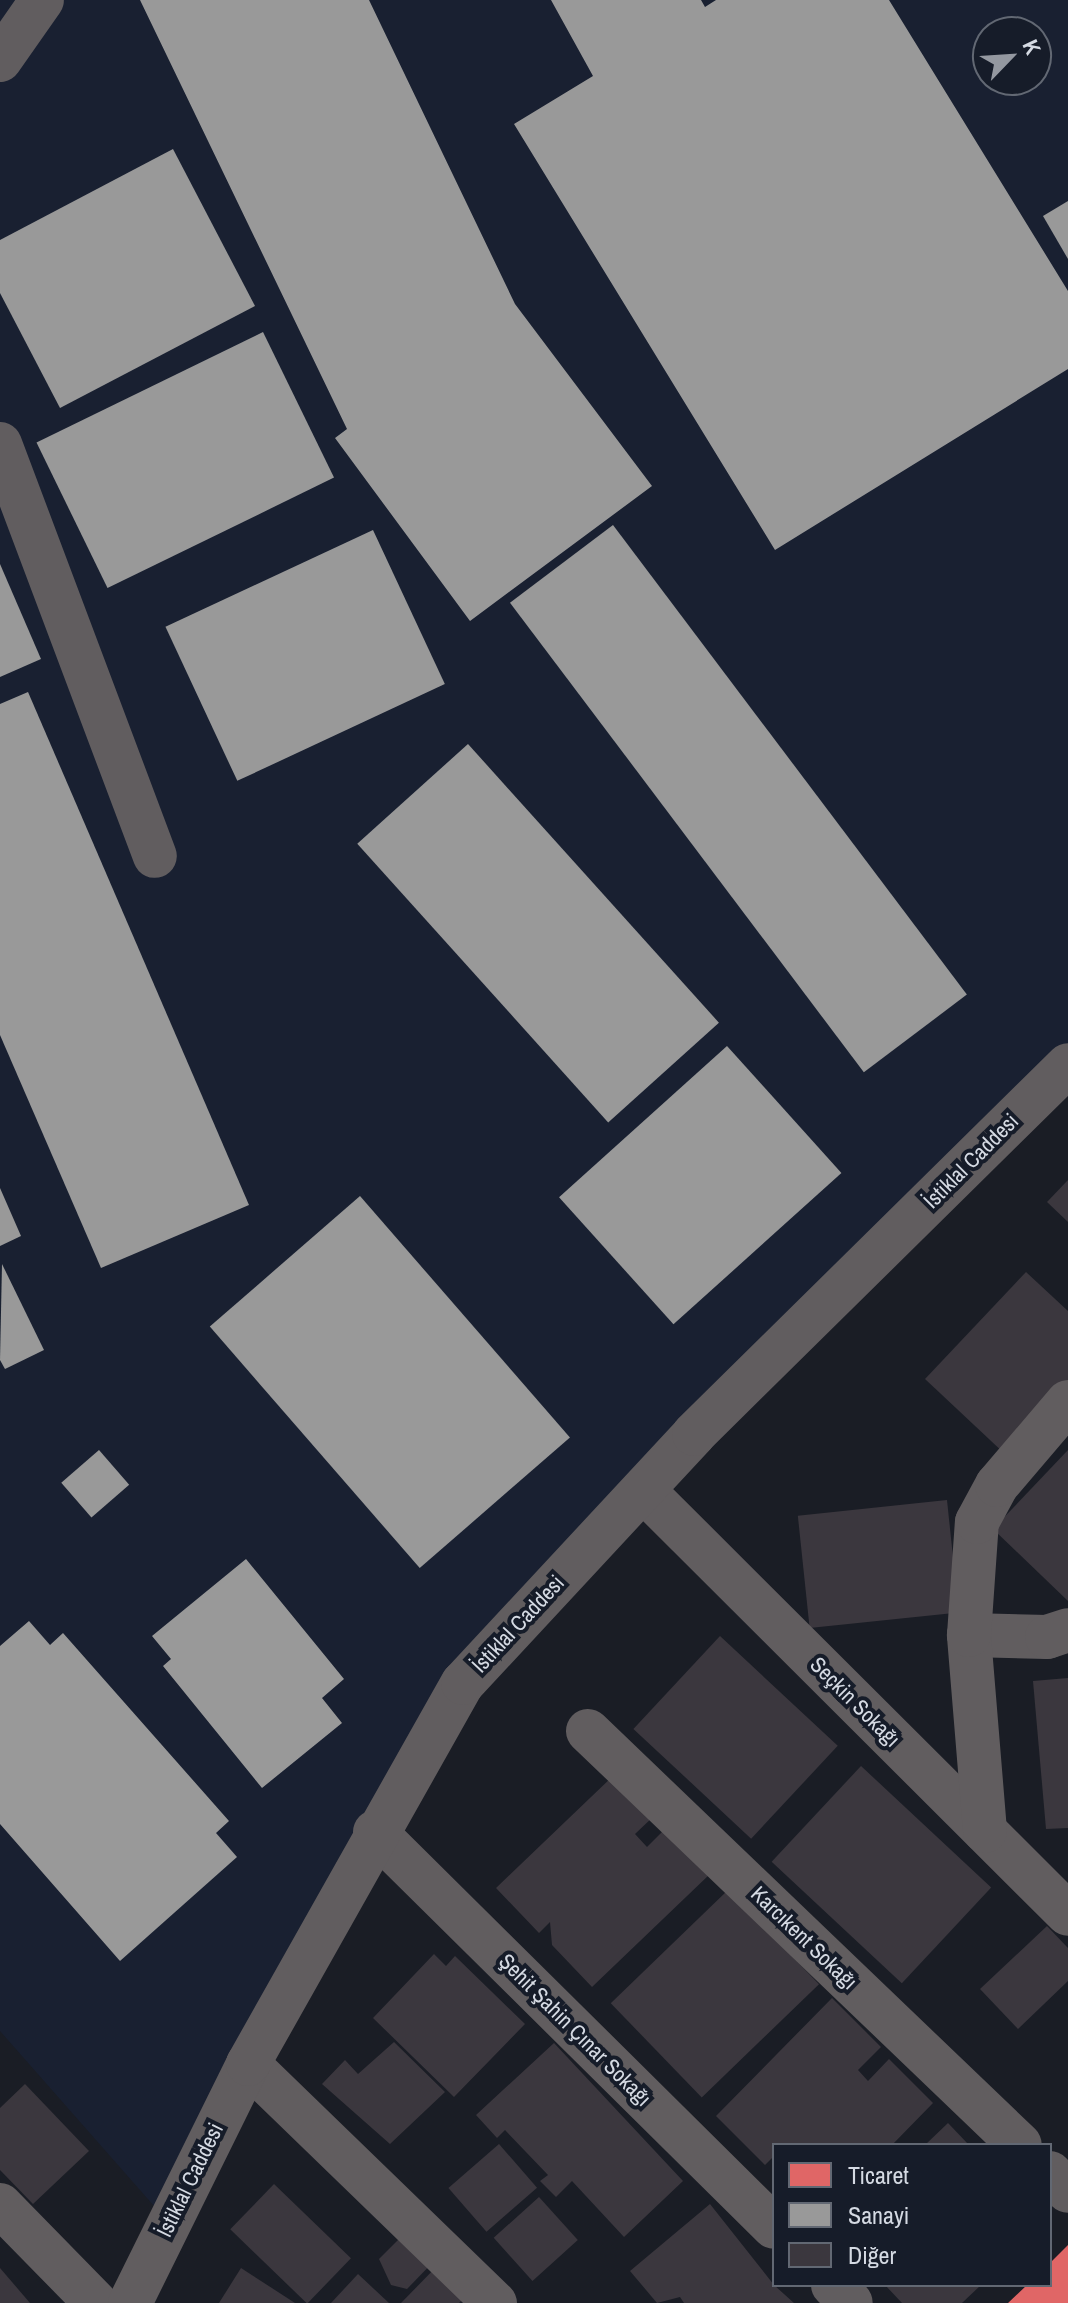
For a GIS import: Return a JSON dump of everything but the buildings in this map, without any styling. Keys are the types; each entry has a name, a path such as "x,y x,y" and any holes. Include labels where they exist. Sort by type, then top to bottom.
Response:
{"street":[{"path":"0,60 42,0"},
{"path":"0,444 155,856"},
{"name":"İstiklal Caddesi","path":"123,2302 375,1832 463,1683 643,1490 1068,1065"},
{"path":"985,1831 969,1635 977,1522 997,1485 1068,1402"},
{"name":"Seçkin Sokağı","path":"643,1490 1068,1914"},
{"path":"969,1635 1047,1637 1068,1630"},
{"name":"Karcıkent Sokağı","path":"588,1731 1018,2143"},
{"name":"Şehit Şahin Çınar Sokağı","path":"375,1832 772,2225"},
{"path":"248,2064 495,2303"},
{"path":"1052,2175 1068,2191"},
{"path":"0,2205 123,2302"},
{"path":"835,2287 851,2303"}],"shaded area":[{"path":"0,0 1068,0 1068,1065 463,1683 169,2223 0,2031"}]}
